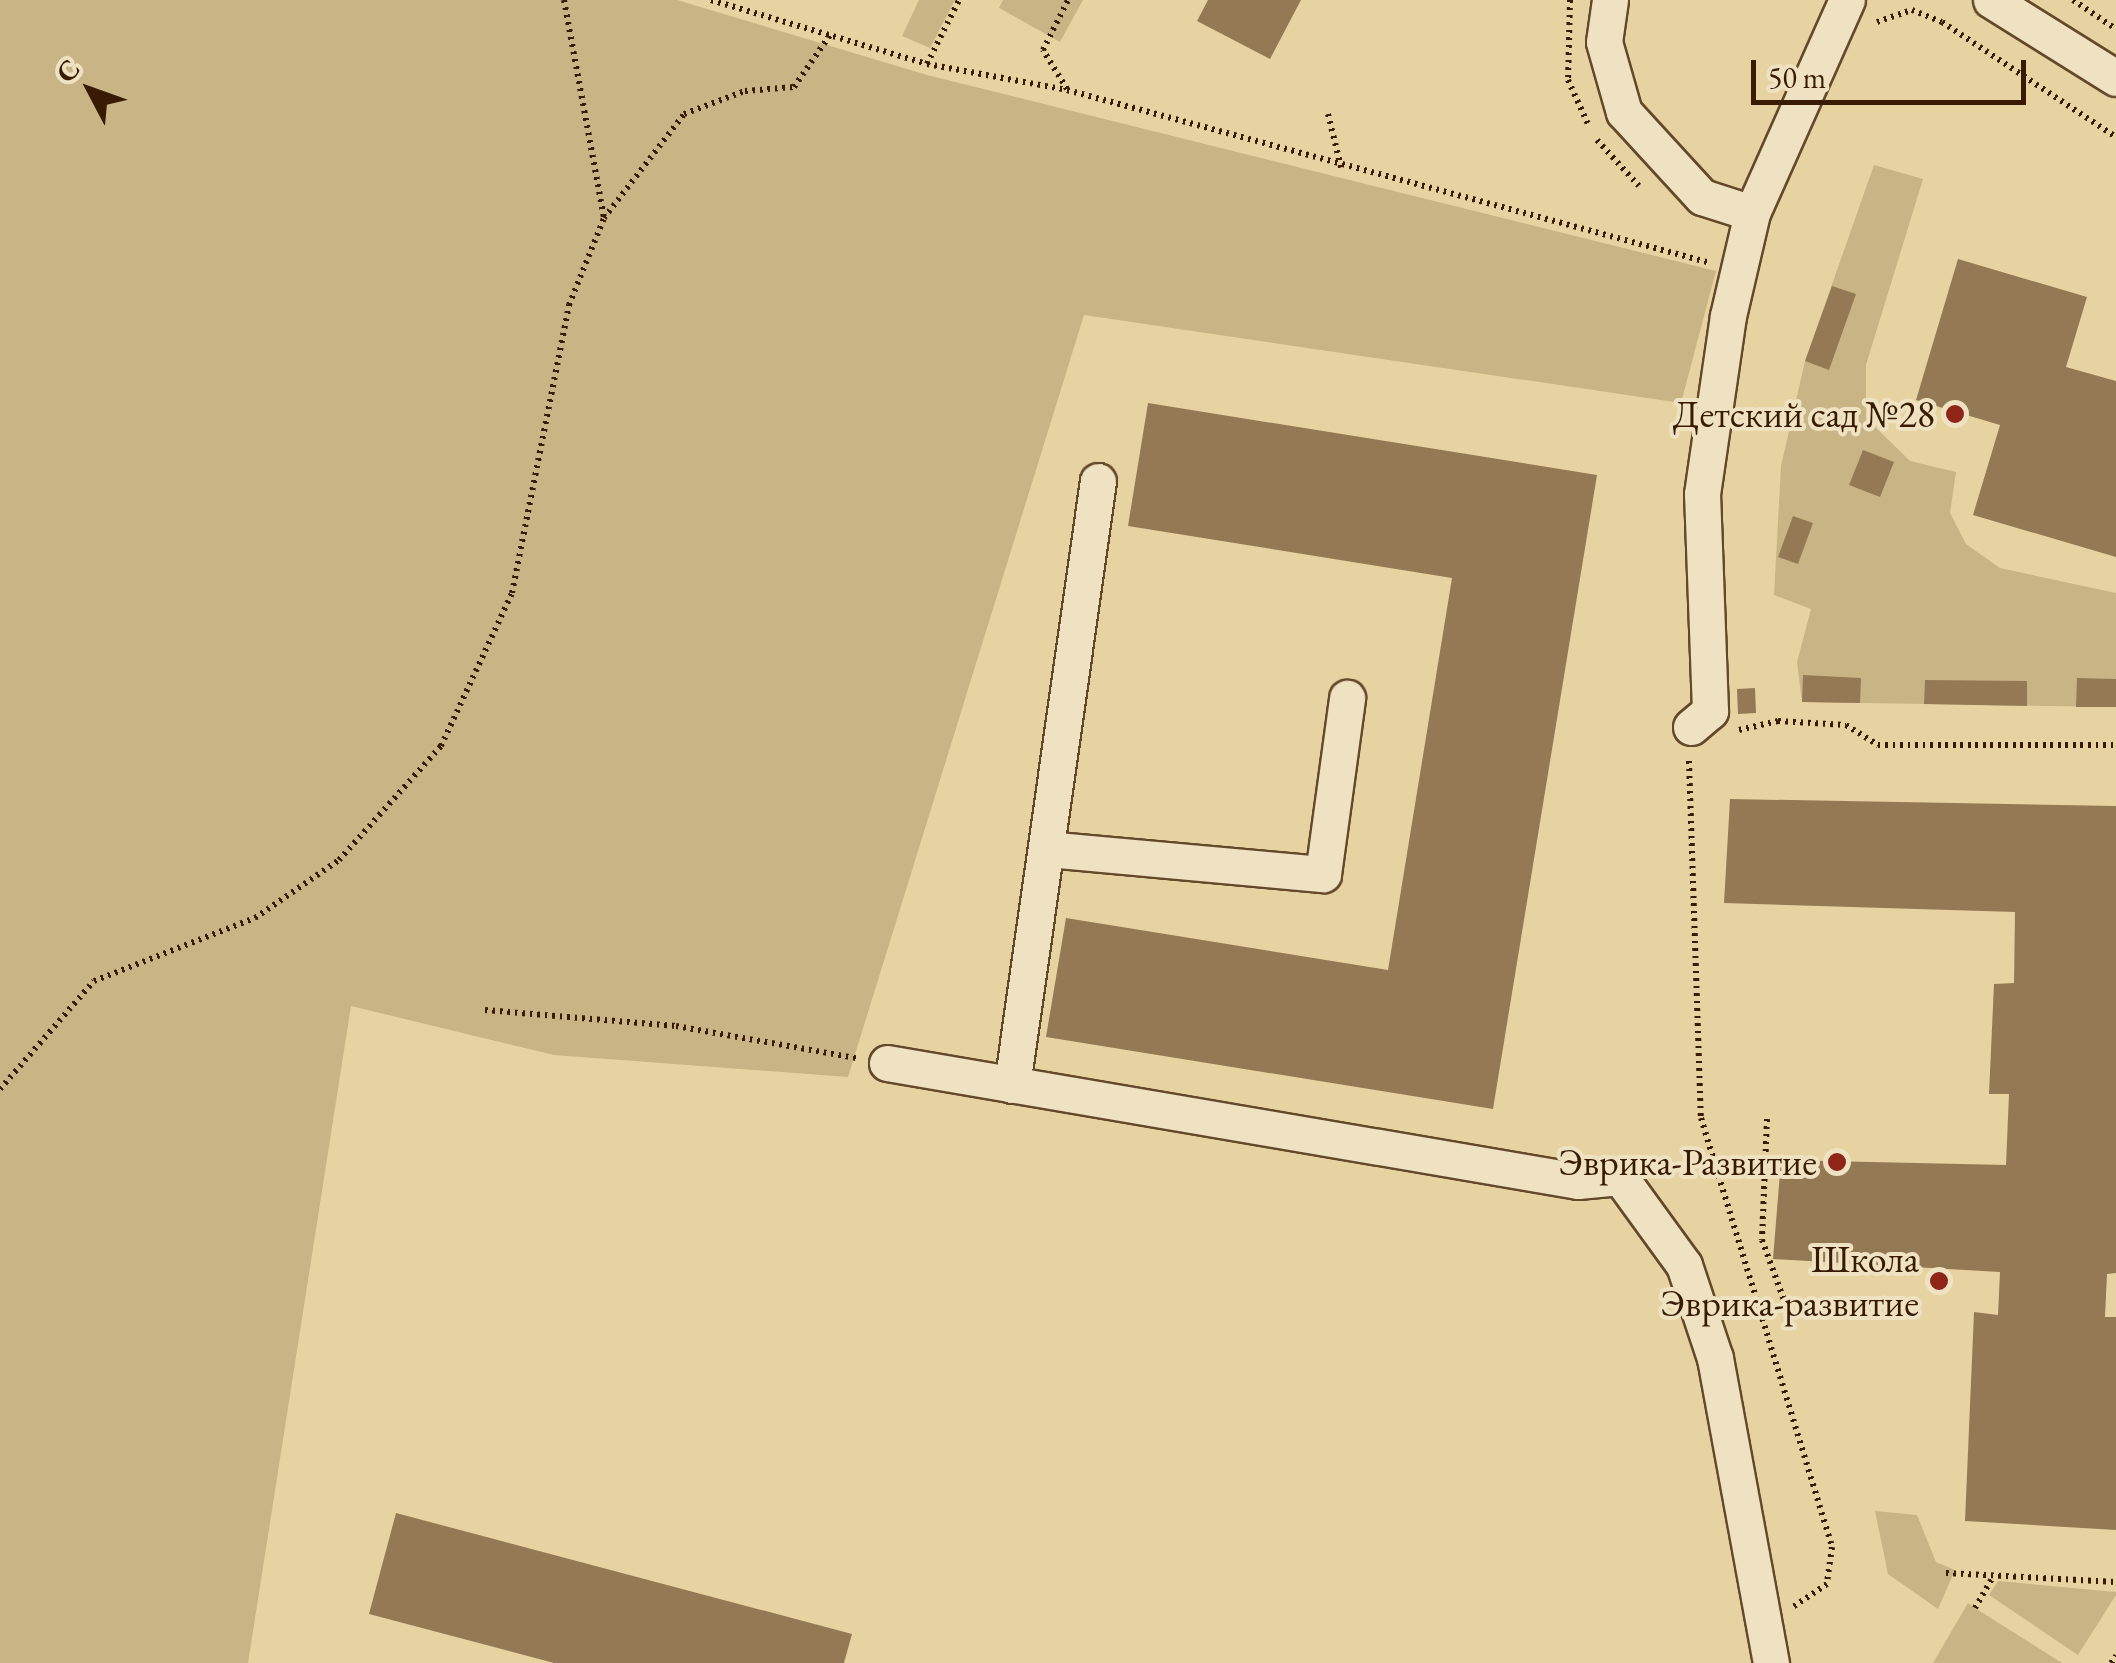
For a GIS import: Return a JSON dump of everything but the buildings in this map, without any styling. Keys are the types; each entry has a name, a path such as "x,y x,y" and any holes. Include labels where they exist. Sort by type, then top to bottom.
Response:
{"street":[{"path":"1610,0 1604,42 1624,112 1702,197 1752,213"},
{"path":"1701,719 1702,494 1752,213 1847,0"},
{"path":"1991,0 2116,78"},
{"path":"1012,1085 1098,481"},
{"path":"1046,849 1323,874 1347,698"},
{"path":"887,1063 1578,1180 1620,1177 1684,1265 1714,1358 1768,1649"}],"path":[{"path":"564,0 604,218"},
{"path":"712,0 927,64 1067,90 1341,168 1705,261"},
{"path":"927,64 959,0"},
{"path":"1067,90 1043,50 1068,0"},
{"path":"2073,0 2116,30"},
{"path":"1942,22 2116,137"},
{"path":"0,1088 94,982 256,918 338,860 442,746 512,593 569,305 604,218 684,114 745,92 794,87 830,35"},
{"path":"1328,114 1341,168"},
{"path":"1768,1649 1827,1584 1832,1547 1702,1118 1685,816 1701,719 1740,730 1778,721 1846,725 1878,745 2116,745"},
{"path":"485,1010 676,1026 887,1063"},
{"path":"1766,1119 1762,1240 1785,1303"},
{"path":"1946,1572 1993,1578 2116,1582"},
{"path":"1975,1608 1993,1578"},
{"path":"2111,1663 2116,1656"}],"shaded area":[{"path":"0,0 677,0 927,75 1716,271 1681,403 1084,315 848,1077 554,1055 351,1006 248,1663 0,1663"},
{"path":"919,0 955,0 930,48 902,36"},
{"path":"1003,0 1083,0 1060,42 999,8"},
{"path":"1874,165 1923,179 1866,365 1866,418 1910,461 1956,472 1950,513 1966,544 2000,568 2116,593 2116,707 1802,702 1797,662 1811,609 1774,595 1781,466 1805,361"},
{"path":"1875,1511 1917,1515 1936,1562 1955,1570 1938,1609 1888,1574"},
{"path":"1998,1581 2116,1595 2078,1655 1989,1595"},
{"path":"1968,1603 1975,1608 2062,1663 1933,1663"}],"place":[{"name":"Детский сад №28","path":"1955,414"},
{"name":"Эврика-Развитие","path":"1837,1162"},
{"name":"Школа Эврика-развитие","path":"1939,1281"}]}
